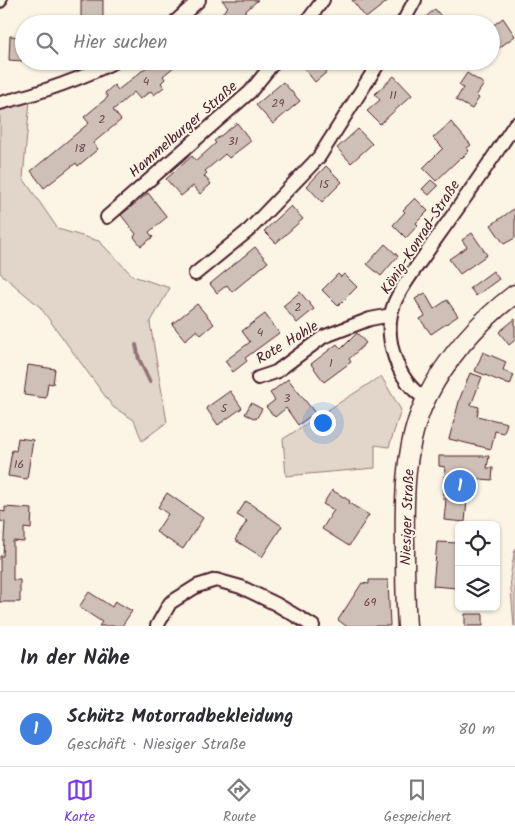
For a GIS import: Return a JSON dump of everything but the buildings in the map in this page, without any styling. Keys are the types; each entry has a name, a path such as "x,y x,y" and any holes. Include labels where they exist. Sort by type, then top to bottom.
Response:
{"main road":[{"name":"Niesiger Straße","path":"406,626 404,500 406,471 412,443 426,399 438,378 469,335 491,313 515,294"}],"street":[{"path":"183,15 199,0"},
{"path":"311,15 323,0"},
{"path":"407,15 415,0"},
{"path":"0,103 34,95 99,70"},
{"name":"Hammelburger Straße","path":"108,217 250,92 268,70"},
{"path":"194,274 249,230 319,157 374,70"},
{"name":"König-Konrad-Straße","path":"426,399 408,384 398,366 390,328 394,304 515,124"},
{"name":"Rote Hohle","path":"258,378 276,372 323,337 370,320 391,315"},
{"path":"157,626 170,603 196,586 216,580 241,587 276,604 313,626"}],"shaded area":[{"path":"30,100 23,178 58,229 99,241 133,276 170,288 150,323 167,422 142,441 134,420 113,407 40,307 0,273 0,110"},
{"path":"381,376 401,410 389,447 375,445 375,468 286,476 283,439"},
{"path":"515,548 515,626 514,626 510,578"}],"waterway":[{"path":"136,345 139,359 150,382"}],"place":[{"name":"Schütz Motorradbekleidung","path":"460,486"}]}
